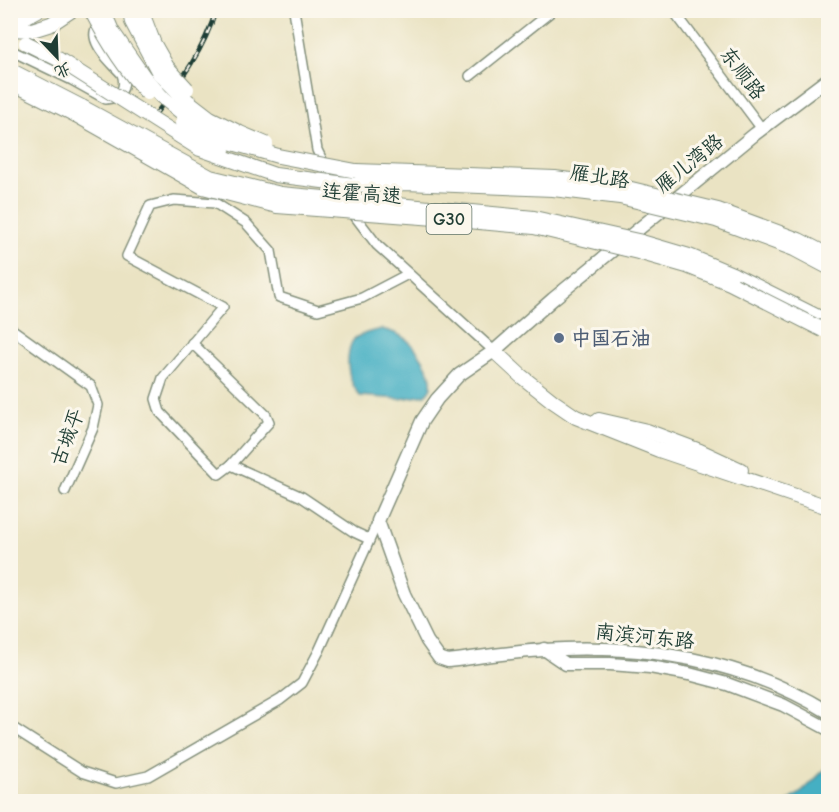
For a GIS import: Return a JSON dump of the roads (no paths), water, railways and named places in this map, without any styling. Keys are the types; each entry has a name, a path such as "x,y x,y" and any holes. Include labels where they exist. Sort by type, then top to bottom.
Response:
{"highway":[{"path":"10,21 23,18 38,10"},
{"path":"10,29 32,30 51,24 72,10"},
{"path":"92,10 113,50 131,75 151,98 174,118 229,154 321,181"},
{"path":"103,10 112,31 144,76 161,96 181,112 226,141 278,156 310,161"},
{"path":"130,10 132,22 159,73 184,98 210,118 240,133 355,178"},
{"path":"141,10 154,44 167,67 190,93 244,130 310,161"},
{"path":"10,36 58,60 200,149 275,175 321,181 355,178"},
{"name":"连霍高速","path":"10,70 203,187 277,206 534,227 687,266 827,326"},
{"name":"连霍高速","path":"10,82 79,111 210,177 281,194 534,218 638,241 689,256 732,274 827,326"},
{"name":"雁北路","path":"355,178 555,178 623,187 718,210 799,240 828,255"},
{"name":"雁北路","path":"355,178 406,183 553,189 620,197 716,220 794,249 828,267"},
{"path":"496,349 523,368 556,397 586,415 647,431 744,471 828,500"},
{"path":"496,349 521,376 576,417 658,450 828,507"}],"main road":[{"name":"雁儿湾路","path":"378,520 422,421 437,399 459,375 496,349 762,129 828,79"},
{"name":"南滨河东路","path":"378,520 404,594 427,641 439,658 448,661 544,649 631,650 692,659 751,676 789,691 827,710"},
{"name":"南滨河东路","path":"544,649 566,664 630,665 689,674 746,690 783,705 828,729"}],"street":[{"path":"10,50 106,99 111,99 120,94 124,79 97,45 94,36 97,27 112,10"},
{"path":"294,10 317,150 339,195 377,245 477,337 496,349"},
{"path":"470,76 553,10"},
{"name":"东顺路","path":"673,10 762,129"},
{"path":"192,343 266,415 269,422 231,465 219,474 160,412 156,399 163,378 192,343 223,307 127,256 150,206 174,200 215,203 246,223 271,251 279,297 318,310 362,298 408,274"},
{"name":"古城平","path":"10,328 91,386 98,405 93,428 65,491"},
{"path":"231,465 302,498 354,532 369,539"},
{"path":"10,726 82,772 116,783 148,776 280,700 302,683 319,651 378,520"}],"water":[{"path":"382,329 401,336 418,352 430,374 431,387 426,395 400,399 360,396 356,391 348,369 351,344 358,336"},
{"path":"828,766 828,797 815,802 789,801 803,791"}],"railway":[{"path":"154,116 198,53 216,10"}],"place":[{"name":"中国石油","path":"559,338"}]}
